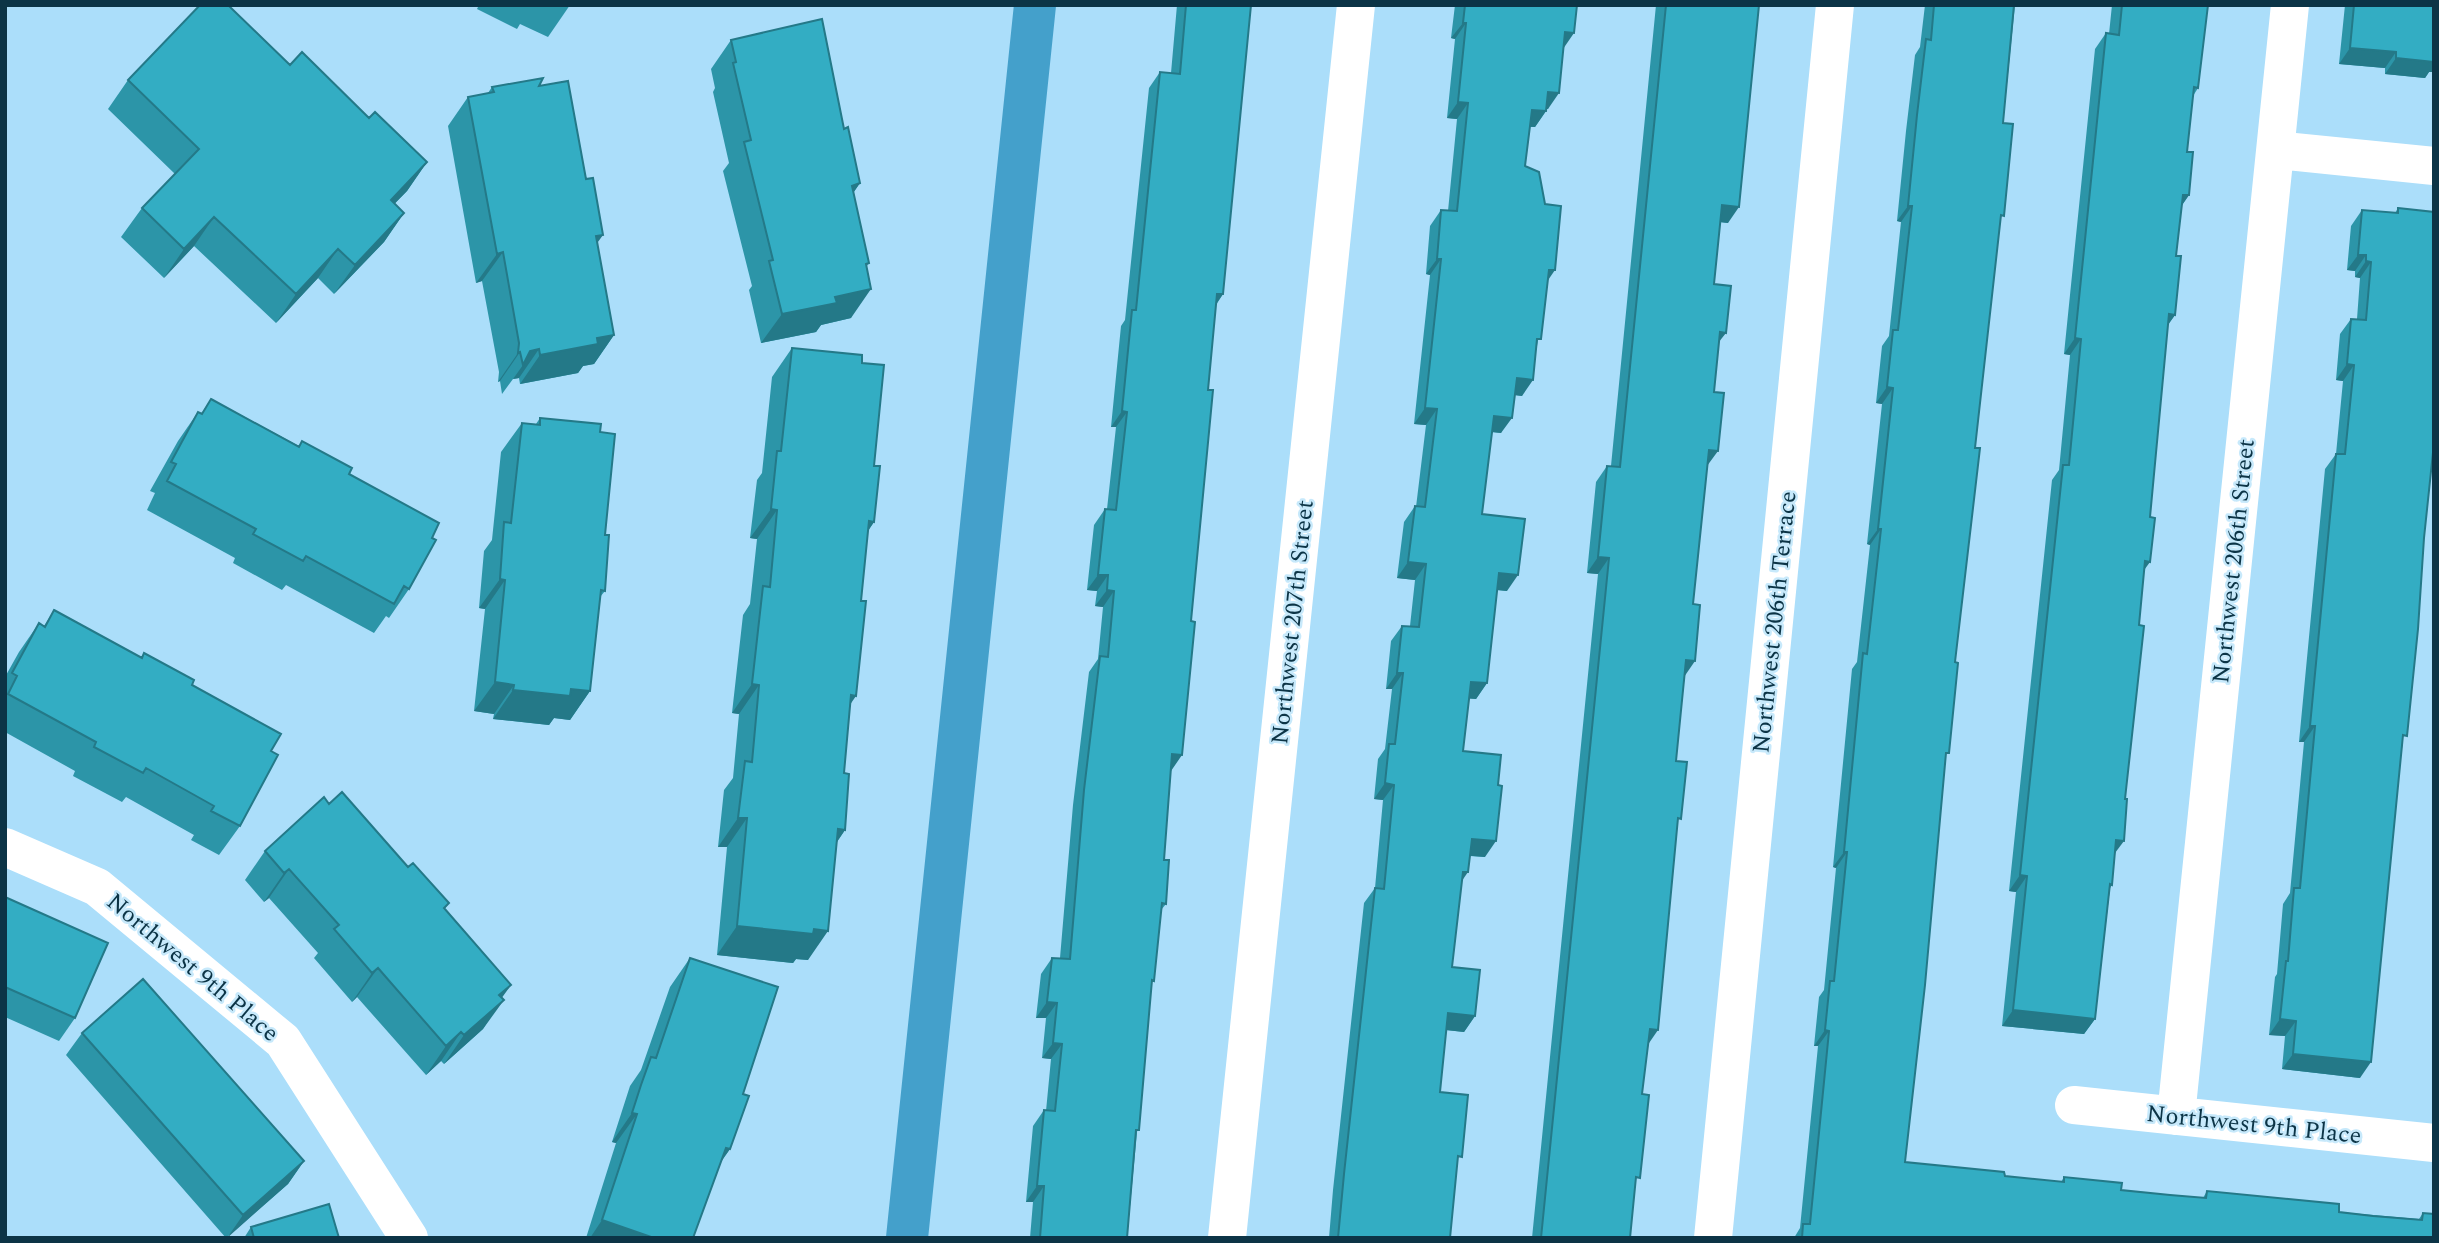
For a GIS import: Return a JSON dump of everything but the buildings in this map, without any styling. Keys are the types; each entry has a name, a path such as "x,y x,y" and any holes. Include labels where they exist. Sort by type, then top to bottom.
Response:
{"street":[{"name":"Northwest 207th Street","path":"1227,1238 1356,5"},
{"name":"Northwest 206th Terrace","path":"1713,1238 1835,5"},
{"name":"Northwest 206th Street","path":"2176,1116 2290,5"},
{"path":"2276,150 2434,166"},
{"name":"Northwest 9th Place","path":"5,847 97,887 283,1041 409,1238"},
{"name":"Northwest 9th Place","path":"2074,1105 2434,1143"}],"waterway":[{"path":"907,1238 1035,5"}]}
